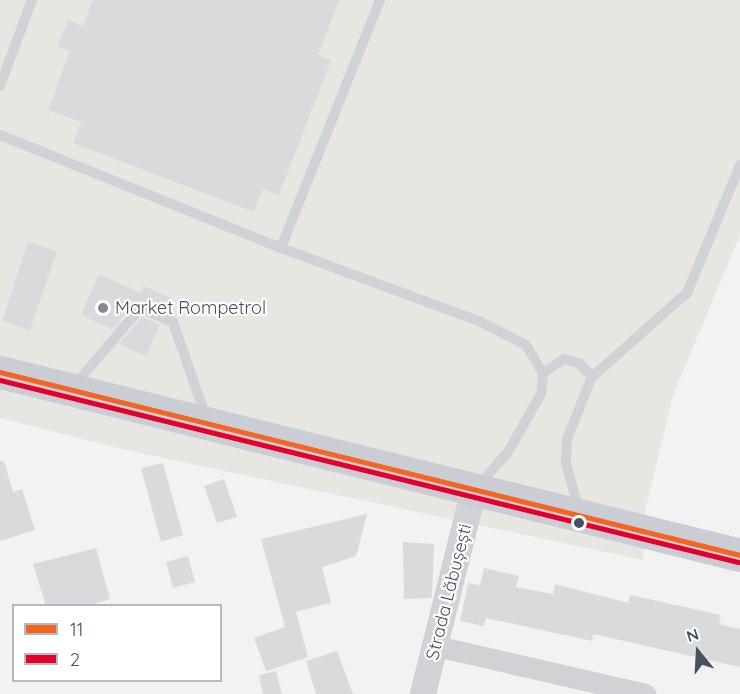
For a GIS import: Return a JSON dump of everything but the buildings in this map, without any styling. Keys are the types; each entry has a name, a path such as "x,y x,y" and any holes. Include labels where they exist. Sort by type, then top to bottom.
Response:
{"main road":[{"path":"0,372 740,555"}],"street":[{"name":"Strada Lăbușești","path":"423,694 474,490"},
{"path":"436,646 646,694"}],"lane":[{"path":"0,86 32,0"},
{"path":"281,248 380,0"},
{"path":"0,135 281,248 489,326 526,345 543,372 541,394 522,430 474,490"},
{"path":"580,516 566,463 567,439 592,377 687,293 740,165"},
{"path":"70,391 140,308 173,322 208,424"},
{"path":"543,372 564,359 579,363 592,377"}],"shaded area":[{"path":"0,0 740,0 740,235 673,395 646,507 643,560 126,450 0,418"}],"transit line":[{"name":"11","path":"0,372 740,555"},
{"name":"2","path":"0,380 738,562"}],"place":[{"name":"Market Rompetrol","path":"103,308"}]}
